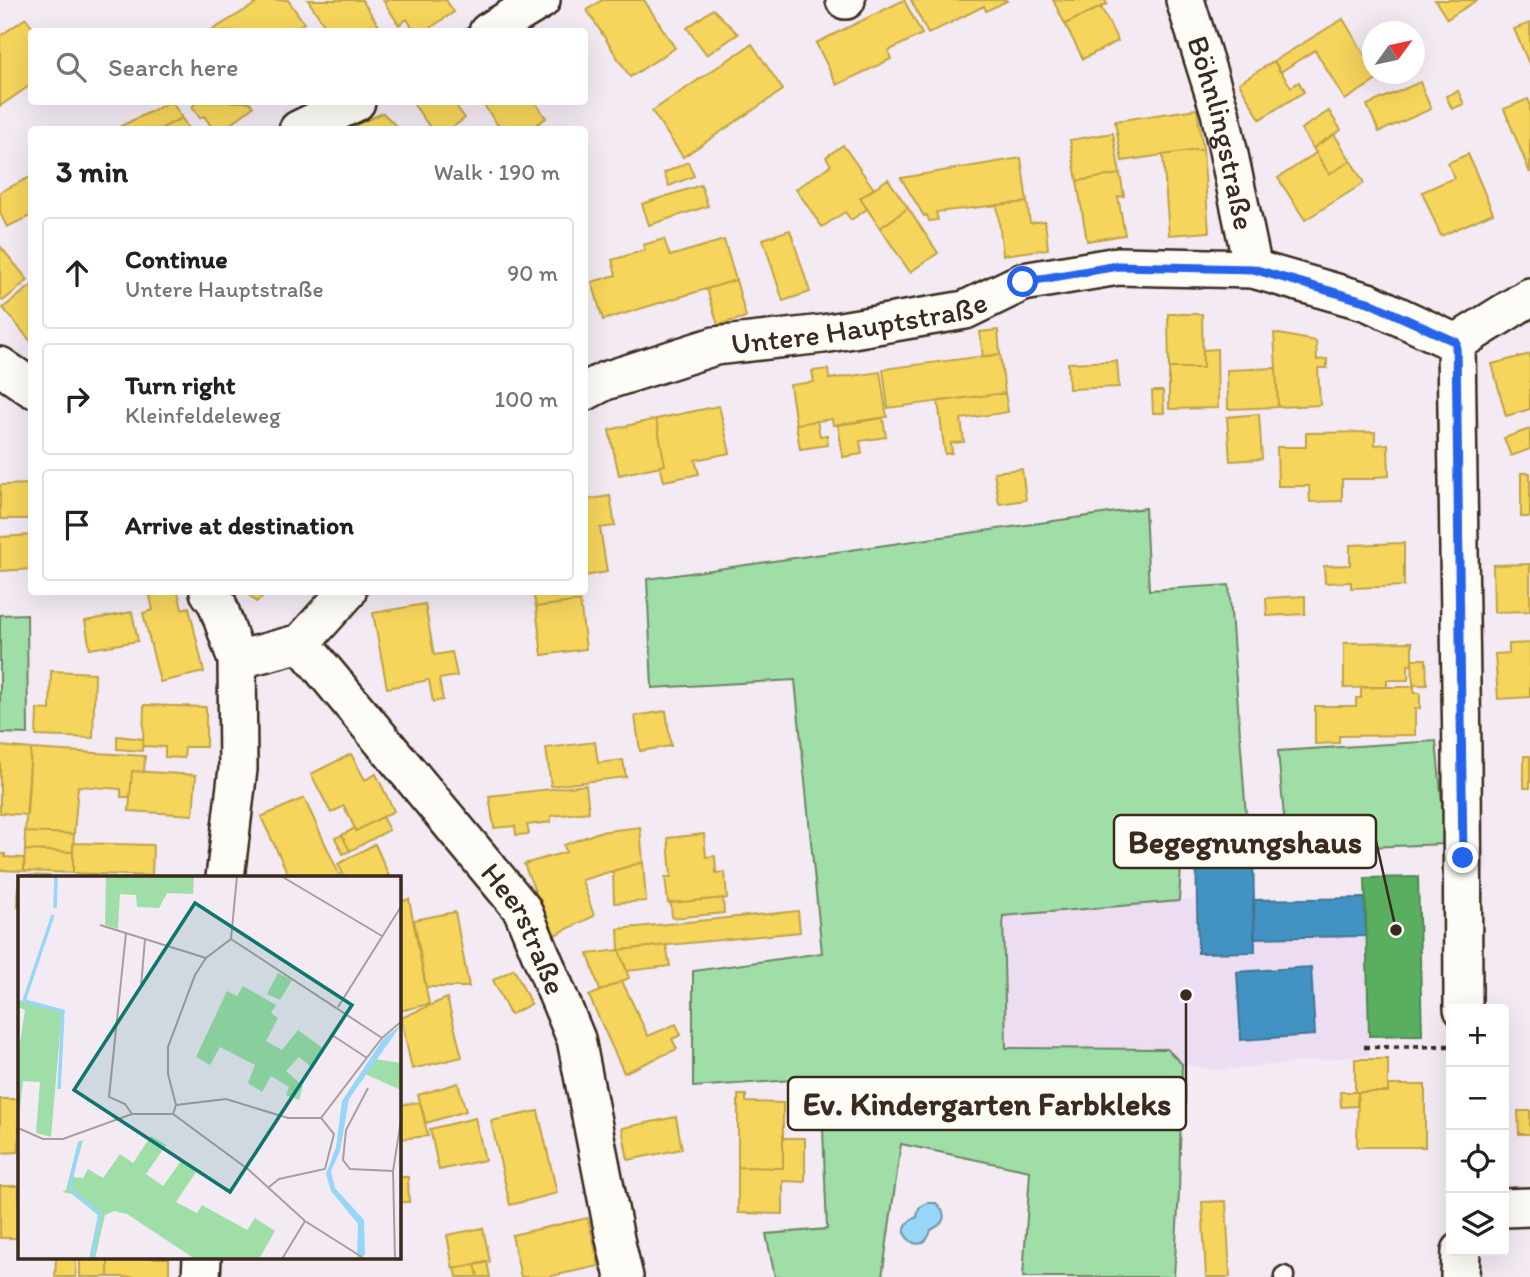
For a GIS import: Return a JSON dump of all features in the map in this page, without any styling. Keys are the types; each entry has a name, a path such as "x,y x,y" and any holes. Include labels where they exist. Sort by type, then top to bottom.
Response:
{"street":[{"path":"495,28 541,0"},
{"name":"Böhnlingstraße","path":"1185,0 1220,112 1253,269"},
{"path":"306,126 350,105"},
{"name":"Untere Hauptstraße","path":"588,390 605,381 715,346 823,334 965,310 1023,282 1118,266 1253,269 1368,302 1456,342"},
{"path":"1463,1004 1456,342 1530,298"},
{"path":"0,366 28,385"},
{"path":"211,595 237,660 238,769 225,876"},
{"path":"237,660 301,643 344,595"},
{"name":"Heerstraße","path":"301,643 522,909 576,1039 624,1277"},
{"path":"1509,1208 1530,1207"},
{"path":"1460,1277 1461,1256"}],"path":[{"path":"1364,1047 1446,1046"}],"shaded area":[{"path":"1197,899 1199,953 1254,952 1254,938 1366,936 1369,1055 1218,1070 1182,1064 1167,1049 1006,1048 1003,916"}],"green space":[{"path":"1145,508 1149,590 1229,585 1248,843 1182,848 1179,901 1003,916 1006,1048 1167,1049 1182,1064 1174,1277 1023,1277 1030,1171 901,1144 882,1277 775,1277 766,1234 827,1229 821,1078 693,1087 693,971 822,953 795,680 652,688 647,579"},
{"path":"27,614 28,734 0,733 0,615"},
{"path":"1436,741 1446,844 1287,850 1278,751"}],"water":[{"path":"927,1203 936,1203 944,1218 931,1230 927,1239 915,1243 909,1240 905,1229 908,1222 917,1217 919,1208"}],"building: Homes":[{"path":"262,0 288,0 304,23 297,28 216,28"},
{"path":"308,0 362,0 380,28 326,28"},
{"path":"383,0 446,0 454,12 430,28 413,28 407,19 399,25"},
{"path":"602,0 644,0 675,48 630,77 587,10"},
{"path":"904,0 922,34 888,51 891,59 837,85 816,43"},
{"path":"911,0 1007,1 986,11 984,6 928,34"},
{"path":"1053,0 1105,0 1107,4 1065,24"},
{"path":"1435,0 1477,0 1447,19"},
{"path":"1101,7 1118,41 1083,59 1065,24"},
{"path":"713,9 738,34 707,55 687,28"},
{"path":"26,18 33,28 28,28 28,87 0,106 0,36"},
{"path":"1343,19 1362,50 1362,84 1370,84 1345,100 1315,50 1280,72 1274,61"},
{"path":"1530,23 1530,66 1514,29"},
{"path":"752,44 783,90 683,157 652,111"},
{"path":"1274,61 1291,87 1299,82 1304,92 1260,119 1239,83"},
{"path":"1421,84 1431,109 1379,132 1367,105"},
{"path":"1458,91 1464,104 1452,109 1446,96"},
{"path":"1528,99 1530,104 1530,173 1504,109"},
{"path":"164,105 174,105 182,118 166,126 121,126"},
{"path":"414,105 455,105 465,118 454,126 429,126"},
{"path":"484,105 537,105 546,118 535,126 498,126"},
{"path":"192,107 253,107 228,126 211,126 204,116 200,118"},
{"path":"1197,109 1203,149 1122,161 1115,121"},
{"path":"1329,111 1341,130 1313,148 1301,129"},
{"path":"383,113 396,126 353,126"},
{"path":"182,118 187,126 166,126"},
{"path":"1113,133 1120,174 1077,181 1070,140"},
{"path":"1334,134 1351,161 1329,174 1313,148"},
{"path":"843,145 874,189 860,198 867,209 851,220 845,212 822,227 796,189 831,165 826,157"},
{"path":"1203,149 1209,232 1169,235 1163,155"},
{"path":"1316,153 1329,174 1351,161 1364,183 1305,220 1278,178"},
{"path":"1468,154 1493,213 1441,236 1422,192 1454,178 1448,163"},
{"path":"1021,158 1027,202 936,212 938,220 929,221 927,215 924,216 901,178"},
{"path":"688,162 694,176 669,186 664,173"},
{"path":"1120,174 1124,196 1118,197 1125,235 1087,241 1077,181"},
{"path":"28,178 28,217 7,227 0,213 0,192"},
{"path":"888,179 908,208 880,228 860,198"},
{"path":"701,185 708,206 649,225 642,204"},
{"path":"1027,202 1030,223 1045,221 1048,249 1003,255 997,205"},
{"path":"908,208 938,253 910,272 880,228"},
{"path":"790,230 810,292 783,301 763,239"},
{"path":"664,239 670,256 724,240 736,280 603,320 592,282 616,275 612,260 645,250 643,245"},
{"path":"0,246 28,280 3,301 0,298"},
{"path":"736,280 746,317 718,325 707,289"},
{"path":"28,288 28,338 3,308"},
{"path":"1168,314 1202,314 1203,368 1169,368"},
{"path":"998,330 1000,354 983,357 980,332"},
{"path":"1274,333 1316,341 1317,360 1327,359 1327,368 1318,368 1320,405 1278,407"},
{"path":"1217,349 1218,408 1169,409 1169,368 1203,368 1203,350"},
{"path":"1000,354 1005,393 888,408 883,369"},
{"path":"1530,354 1530,409 1506,416 1492,364"},
{"path":"1117,361 1119,387 1069,389 1068,363"},
{"path":"1276,368 1278,407 1228,409 1227,370"},
{"path":"828,369 829,379 880,372 887,417 833,425 832,419 796,424 790,385 814,382 812,371"},
{"path":"1152,391 1163,391 1164,413 1153,413"},
{"path":"1005,393 1008,412 961,419 964,442 951,443 952,453 945,454 938,401"},
{"path":"719,406 730,453 695,460 699,474 664,481 660,466 665,465 656,419"},
{"path":"1259,414 1262,459 1230,461 1227,417"},
{"path":"883,418 886,437 860,441 862,454 843,457 838,425"},
{"path":"656,419 665,465 619,475 609,430"},
{"path":"817,421 820,436 827,435 828,445 800,449 796,424"},
{"path":"1530,429 1530,449 1511,456 1504,438"},
{"path":"1375,432 1375,445 1388,444 1389,476 1375,479 1342,479 1342,501 1310,502 1309,486 1278,486 1277,447 1306,447 1306,433"},
{"path":"1022,469 1026,500 999,504 994,472"},
{"path":"1521,473 1530,473 1530,517 1521,517"},
{"path":"28,484 28,519 0,519 0,485"},
{"path":"610,496 615,526 600,528 607,572 588,575 588,499"},
{"path":"28,535 28,569 0,571 0,537"},
{"path":"1404,543 1404,586 1351,588 1351,582 1325,583 1324,566 1350,565 1350,545"},
{"path":"1530,564 1530,611 1494,612 1493,565"},
{"path":"150,595 179,595 182,609 189,607 204,672 160,682 143,613 153,610"},
{"path":"249,595 266,595 256,602"},
{"path":"534,595 579,595 580,601 536,607"},
{"path":"1305,596 1305,614 1267,616 1266,598"},
{"path":"580,601 586,649 542,655 536,607"},
{"path":"425,604 434,655 452,652 457,676 439,679 443,700 433,702 429,680 387,688 373,613"},
{"path":"132,612 138,641 90,649 85,621"},
{"path":"1412,642 1412,665 1408,665 1408,680 1387,680 1387,687 1344,688 1344,643"},
{"path":"1530,643 1530,697 1498,699 1495,654 1509,653 1509,644"},
{"path":"1412,659 1426,659 1427,685 1413,685"},
{"path":"51,671 95,673 93,738 36,736 37,709 50,710"},
{"path":"1361,687 1414,687 1414,693 1420,693 1420,708 1415,709 1415,735 1339,736 1339,743 1315,744 1315,706 1356,706 1356,698 1361,698"},
{"path":"144,705 206,707 206,747 185,747 184,758 165,757 165,747 143,746"},
{"path":"666,711 671,746 640,751 635,716"},
{"path":"117,736 143,739 142,751 117,749"},
{"path":"595,742 598,763 623,760 626,777 551,786 546,748"},
{"path":"0,746 31,749 27,815 0,813"},
{"path":"31,749 145,756 144,772 132,771 130,797 121,797 121,789 78,786 74,834 25,832"},
{"path":"351,754 365,780 376,774 394,811 356,831 344,806 331,813 311,774"},
{"path":"1524,756 1530,756 1530,788 1524,788"},
{"path":"132,771 196,775 193,815 129,811"},
{"path":"586,785 589,812 551,816 551,822 527,825 529,834 516,835 515,826 494,828 489,796"},
{"path":"304,798 340,876 289,876 261,817"},
{"path":"382,817 389,830 350,851 342,835"},
{"path":"640,827 643,862 582,880 594,916 553,936 524,864 566,852 564,845 599,832"},
{"path":"25,832 74,834 73,852 25,850"},
{"path":"704,834 706,857 715,856 716,873 725,872 727,898 668,903 665,877 671,877 668,838"},
{"path":"342,835 350,851 343,854 335,838"},
{"path":"73,843 153,845 152,876 73,873"},
{"path":"375,844 389,876 344,876 338,864"},
{"path":"25,850 73,852 73,873 24,871"},
{"path":"0,854 5,854 5,857 24,858 24,871 0,870"},
{"path":"643,862 646,901 614,903 613,871"},
{"path":"723,898 724,913 672,918 671,903"},
{"path":"409,899 429,1004 401,1011 401,902"},
{"path":"798,911 800,932 619,950 618,929"},
{"path":"455,912 469,987 426,987 414,920"},
{"path":"666,945 670,966 627,971 619,950"},
{"path":"619,950 629,978 600,991 588,954"},
{"path":"514,969 531,1004 510,1015 493,980"},
{"path":"622,981 648,1036 676,1024 681,1035 672,1039 677,1049 624,1073 589,996"},
{"path":"447,998 462,1057 412,1069 401,1018"},
{"path":"1355,1059 1388,1059 1388,1092 1355,1092"},
{"path":"458,1083 466,1111 426,1123 418,1095"},
{"path":"1388,1085 1425,1085 1425,1147 1357,1147 1358,1092 1388,1092"},
{"path":"1340,1092 1358,1092 1357,1106 1341,1107"},
{"path":"738,1095 746,1095 746,1102 783,1103 783,1168 738,1167"},
{"path":"0,1099 18,1099 18,1152 0,1153"},
{"path":"420,1102 428,1136 401,1139 401,1105"},
{"path":"538,1111 557,1193 510,1205 491,1121"},
{"path":"1518,1111 1530,1111 1530,1134 1519,1134"},
{"path":"676,1117 682,1149 628,1160 622,1128"},
{"path":"475,1118 485,1160 439,1170 430,1129"},
{"path":"783,1138 805,1138 805,1182 783,1181 783,1214 738,1213 738,1167 783,1168"},
{"path":"401,1177 408,1177 409,1202 401,1202"},
{"path":"0,1186 18,1186 18,1238 0,1238"},
{"path":"1226,1201 1230,1277 1206,1277 1202,1202"},
{"path":"588,1218 599,1266 547,1277 521,1277 512,1235"},
{"path":"483,1228 490,1262 453,1269 447,1235"},
{"path":"56,1260 76,1260 76,1277 55,1277"},
{"path":"80,1260 108,1260 108,1277 80,1277"},
{"path":"108,1260 169,1260 169,1277 108,1277"},
{"path":"487,1262 490,1277 478,1277 475,1264"},
{"path":"475,1264 478,1277 457,1277 455,1268"}],"building: Schools":[{"path":"1253,852 1255,952 1198,953 1196,853"},
{"path":"1365,898 1366,936 1254,938 1253,900"},
{"path":"1311,967 1315,1035 1241,1040 1237,972"}],"building: Public":[{"path":"1418,877 1422,1035 1369,1036 1365,878"}],"place":[{"name":"Begegnungshaus","path":"1396,930"},
{"name":"Ev. Kindergarten Farbkleks","path":"1186,995"}],"route":[{"path":"1023,282 1118,266 1253,269 1368,302 1456,342 1463,858"}]}
